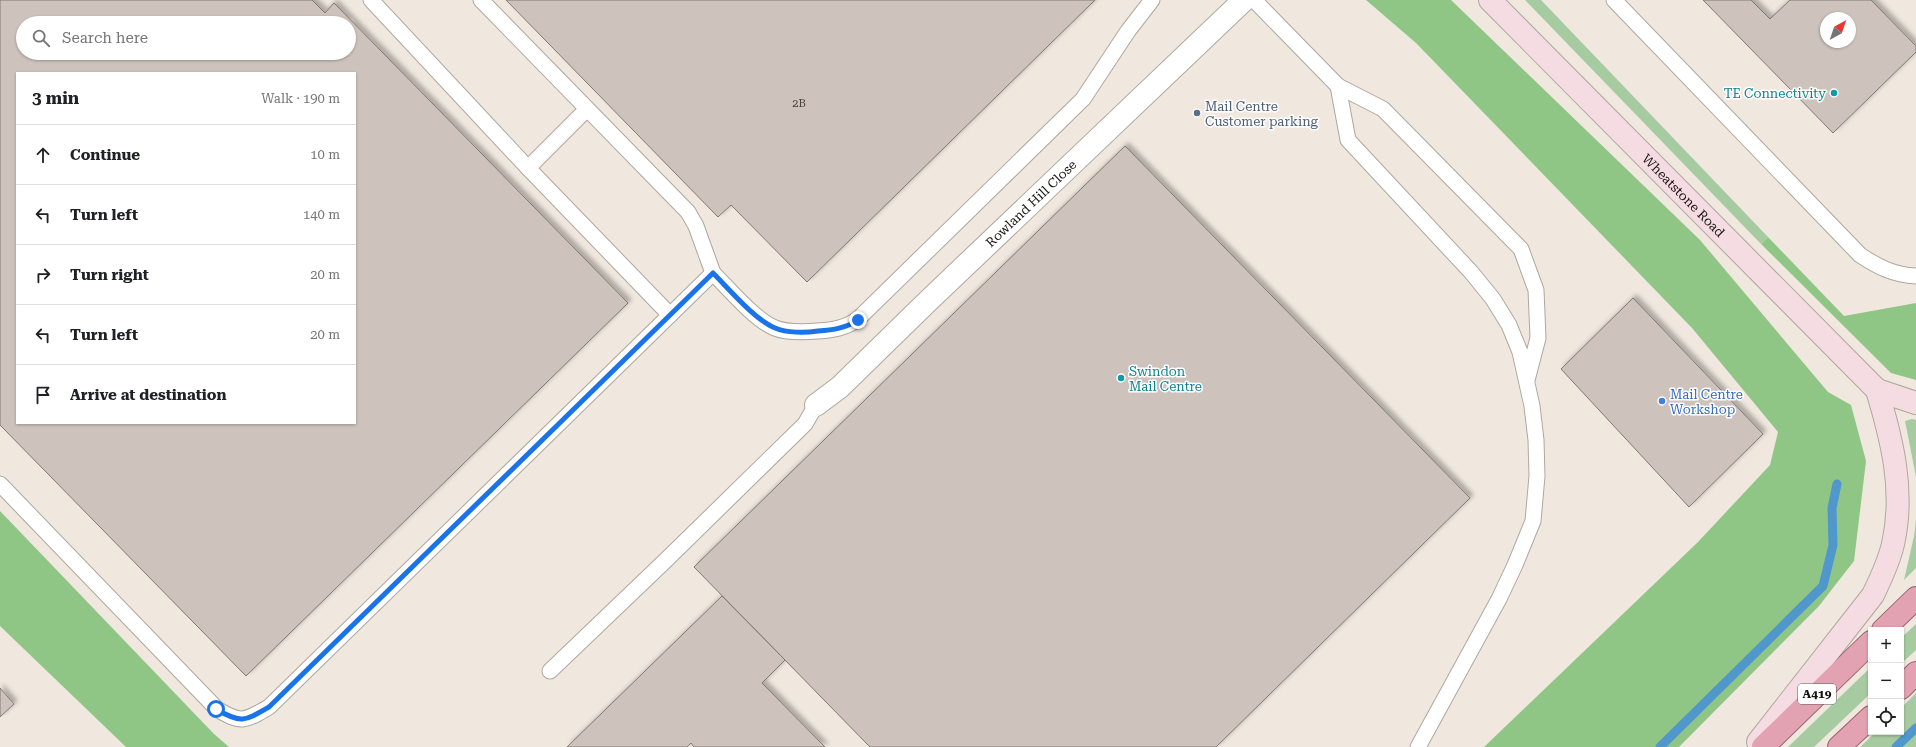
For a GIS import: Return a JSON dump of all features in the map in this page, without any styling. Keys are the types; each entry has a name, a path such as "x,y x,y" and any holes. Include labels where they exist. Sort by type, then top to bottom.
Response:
{"highway":[{"path":"1886,627 1916,598"},
{"name":"A419","path":"1763,747 1868,645"},
{"path":"1904,685 1916,673"},
{"path":"1839,747 1868,720"}],"main road":[{"name":"Wheatstone Road","path":"1490,0 1877,390"},
{"path":"1877,390 1916,403"},
{"path":"1754,747 1873,595 1885,569 1893,544 1898,516 1898,487 1894,453 1877,390"}],"street":[{"name":"Rowland Hill Close","path":"816,405 840,387 1244,0"}],"lane":[{"path":"371,0 528,168 670,315"},
{"path":"481,0 693,218 713,273 760,319 775,328 811,332 833,330 849,326 858,320 1083,99 1128,31 1152,0"},
{"path":"1254,0 1338,86 1383,109 1521,249 1536,290 1538,338 1526,380"},
{"path":"1614,0 1860,255 1884,269 1901,276 1916,276"},
{"path":"1338,86 1348,140 1471,272 1493,299 1509,325 1520,352 1536,440 1537,476 1533,521 1499,599 1418,747"},
{"path":"528,168 587,109"},
{"path":"0,484 216,709 233,719 249,718 269,707 713,273"},
{"path":"550,670 672,555 805,424 816,405"}],"green space":[{"path":"1366,0 1451,0 1700,240 1828,392 1851,405 1866,461 1854,561 1819,606 1679,747 1484,747 1698,542 1770,465 1778,432 1692,328 1416,43"},
{"path":"1525,0 1541,0 1768,237 1761,244"},
{"path":"1768,237 1844,316 1916,303 1916,380 1891,373 1761,244"},
{"path":"1912,419 1916,420 1916,477 1905,421"},
{"path":"0,511 214,734 229,747 126,747 0,626"},
{"path":"1916,520 1916,568 1904,580 1914,536"},
{"path":"1916,624 1916,650 1904,661 1904,635"},
{"path":"1868,670 1868,696 1814,747 1788,747"},
{"path":"1916,693 1916,747 1860,747 1873,735 1904,735 1904,705"}],"building":[{"path":"0,0 312,0 325,13 334,3 347,16 16,16 16,60 356,60 356,25 628,303 246,676 0,425"},
{"path":"506,0 1095,0 807,282 731,205 718,217"},
{"name":"TE Connectivity","path":"1703,0 1751,0 1770,19 1790,0 1871,0 1916,46 1916,52 1833,133"},
{"name":"Swindon Mail Centre","path":"1125,146 1470,498 1216,747 870,747 694,567"},
{"name":"Mail Centre Workshop","path":"1633,298 1763,434 1689,507 1561,369"},
{"path":"722,596 785,660 762,683 825,747 694,747 691,743 687,747 567,747"},
{"path":"0,688 14,704 0,717"}],"waterway":[{"path":"1660,747 1823,586 1833,545 1832,508 1837,484"},
{"path":"1896,747 1916,728"}],"place":[{"name":"TE Connectivity","path":"1834,93"},
{"name":"Mail Centre Customer parking","path":"1197,113"},
{"name":"Swindon Mail Centre","path":"1121,378"},
{"name":"Mail Centre Workshop","path":"1662,401"}],"route":[{"path":"216,709 233,719 249,718 269,707 713,273 760,319 775,328 811,332 833,330 849,326 858,320"}]}
